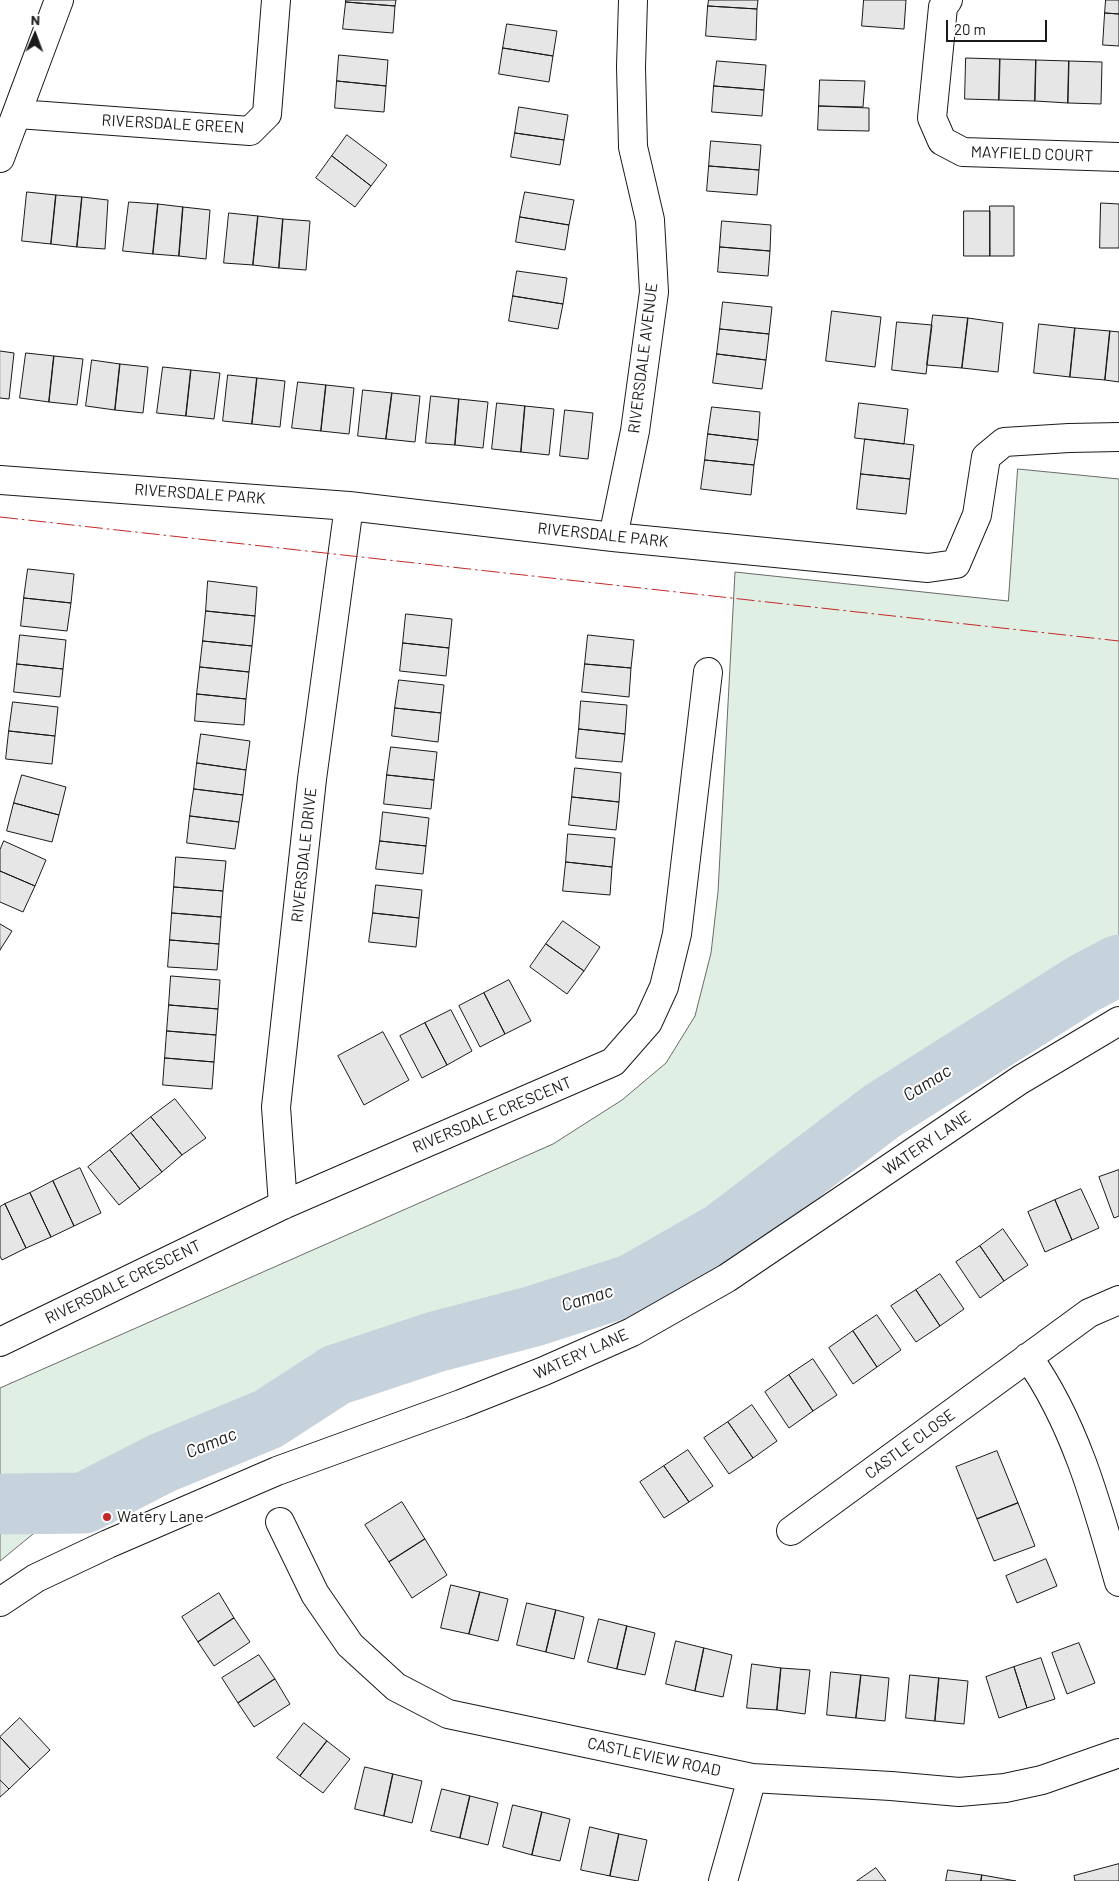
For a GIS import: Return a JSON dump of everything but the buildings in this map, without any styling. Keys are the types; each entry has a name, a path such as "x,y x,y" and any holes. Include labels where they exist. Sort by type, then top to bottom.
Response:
{"street":[{"path":"0,158 59,0"},
{"name":"RIVERSDALE GREEN","path":"18,114 250,131 267,114 276,0"},
{"name":"RIVERSDALE AVENUE","path":"613,537 635,431 654,292 650,220 633,147 631,67 633,0"},
{"name":"MAYFIELD COURT","path":"948,0 943,7 932,118 942,141 963,152 1119,157"},
{"name":"RIVERSDALE PARK","path":"0,480 349,506 613,537 928,568 956,564 977,515 986,456 1004,442 1119,437"},
{"name":"RIVERSDALE DRIVE","path":"283,1205 276,1107 312,779 349,506"},
{"name":"RIVERSDALE CRESCENT","path":"0,1342 283,1205 613,1062 648,1022 664,987 677,934 708,672"},
{"name":"WATERY LANE","path":"0,1602 36,1578 108,1544 277,1471 461,1404 544,1371 632,1332 727,1278 1020,1080 1119,1020"},
{"name":"CASTLE CLOSE","path":"791,1531 1089,1313 1119,1300"},
{"path":"1028,1357 1042,1376 1073,1435 1119,1582"},
{"name":"CASTLEVIEW ROAD","path":"280,1522 315,1594 350,1645 396,1687 448,1714 752,1778 960,1792 1005,1788 1042,1780 1119,1753"},
{"path":"723,1881 752,1778"}],"green space":[{"path":"1018,469 1119,479 1119,954 878,1101 716,1219 633,1271 534,1303 432,1331 333,1368 259,1411 156,1450 82,1494 0,1561 0,1388 553,1144 622,1100 666,1063 695,1016 711,953 718,892 735,572 1008,601"}],"waterway":[{"name":"Camac","path":"0,1504 84,1503 162,1463 268,1419 336,1375 435,1342 534,1316 633,1284 722,1233 882,1111 1083,984 1119,965"}],"power":[{"path":"0,517 1119,641"}],"place":[{"name":"Watery Lane","path":"107,1517"}]}
